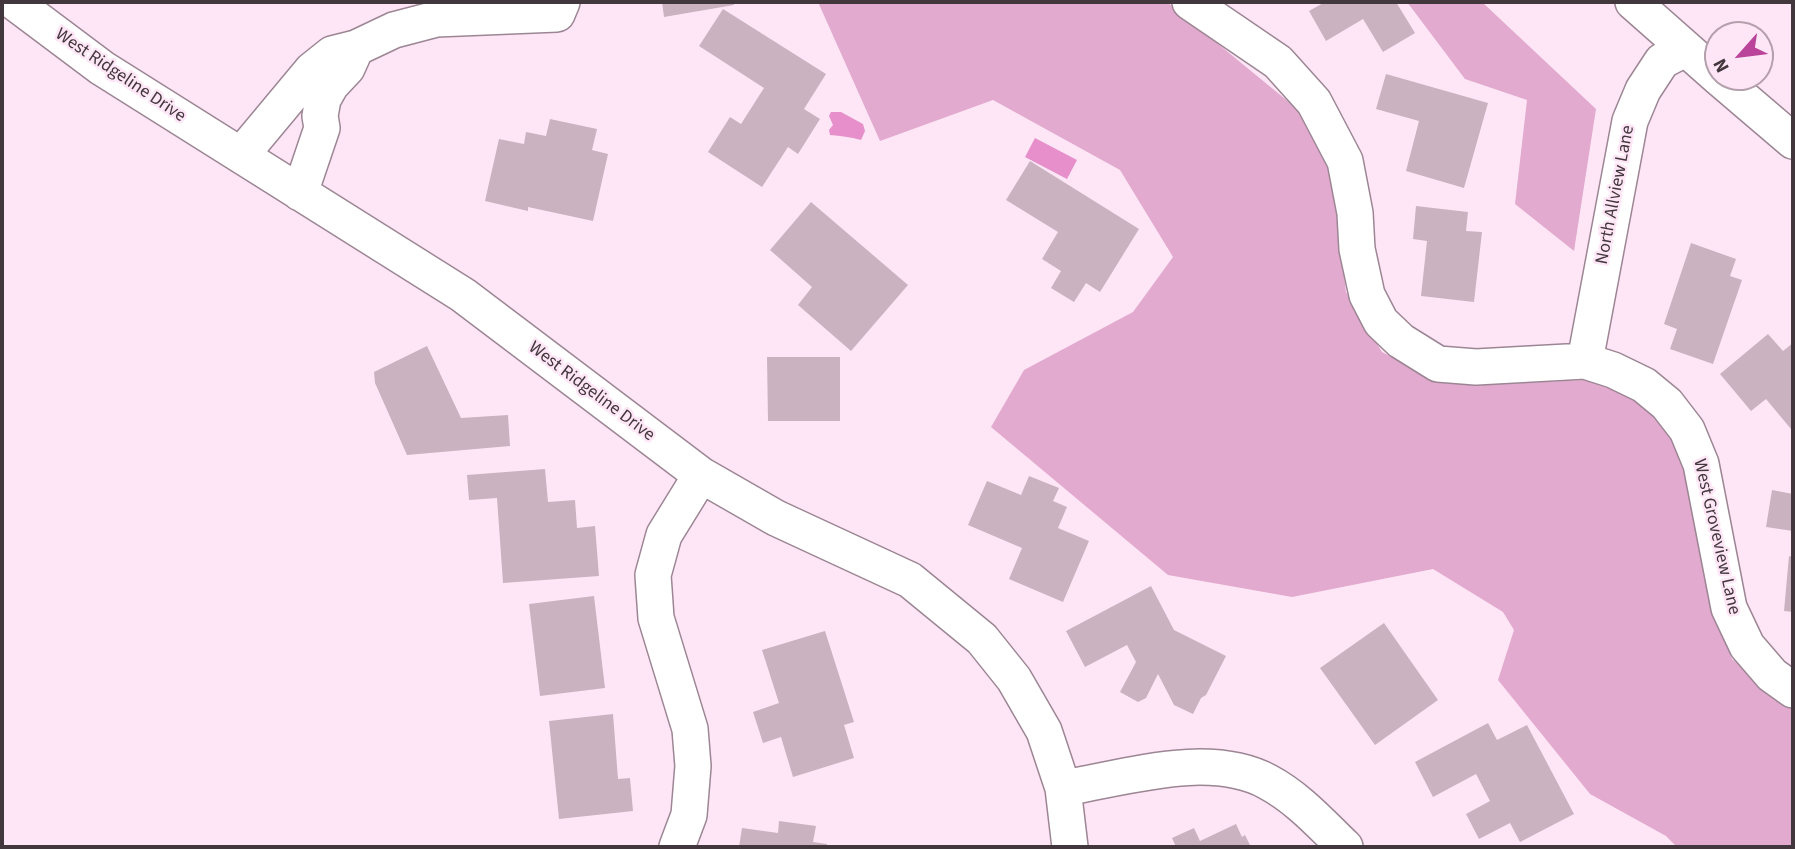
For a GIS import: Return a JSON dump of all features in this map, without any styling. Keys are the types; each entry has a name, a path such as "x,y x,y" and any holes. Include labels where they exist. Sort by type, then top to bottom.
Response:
{"street":[{"name":"West Ridgeline Drive","path":"14,2 102,68 463,295 701,475 776,518 910,580 982,639 1014,679 1044,731 1063,788 1070,847"},
{"name":"West Groveview Lane","path":"1190,2 1278,62 1314,102 1345,161 1355,213 1357,249 1367,295 1381,321 1401,341 1438,364 1476,367 1585,361 1613,370 1644,385 1667,404 1687,430 1701,464 1730,608 1746,646 1772,675 1793,690"},
{"path":"1633,2 1704,65"},
{"path":"242,154 312,69 332,54 356,48 394,30 436,19 559,8"},
{"path":"300,193 322,128 320,116 323,99 331,85 347,68 356,48"},
{"name":"North Allview Lane","path":"1585,361 1630,121 1643,90 1662,61 1685,49"},
{"path":"1734,91 1793,141"},
{"path":"291,97 320,116"},
{"path":"677,847 689,815 693,766 690,729 656,618 653,575 664,535 701,475"},
{"path":"1063,788 1175,769 1202,766 1230,768 1267,781 1302,806 1345,847"}],"shaded area":[{"path":"818,2 1167,2 1301,112 1332,170 1346,292 1382,352 1435,379 1503,384 1585,380 1633,397 1666,424 1684,465 1708,597 1732,659 1787,706 1793,708 1793,847 1677,847 1666,836 1590,794 1498,680 1514,630 1503,612 1433,569 1292,597 1168,575 991,427 1024,370 1133,312 1173,257 1120,170 993,100 880,141"},
{"path":"1407,2 1482,2 1596,109 1574,251 1515,204 1527,100 1465,79"},
{"path":"831,112 841,112 863,124 865,131 861,140 830,135 829,130 833,125 829,116"},
{"path":"1035,138 1077,160 1067,179 1025,157"}],"building":[{"path":"662,2 733,2 734,5 664,17"},
{"path":"1325,2 1396,2 1415,33 1383,52 1363,19 1326,41 1309,11"},
{"path":"723,9 826,74 804,109 820,119 798,154 788,147 762,187 708,152 730,117 741,124 764,88 699,46"},
{"path":"1386,74 1488,103 1464,188 1406,171 1419,121 1376,109"},
{"path":"550,119 597,129 592,150 608,154 593,221 485,201 499,139 524,144 526,132 546,136"},
{"path":"1030,161 1139,229 1100,292 1086,283 1074,302 1051,288 1061,271 1042,259 1058,232 1006,200"},
{"path":"811,202 908,285 851,351 798,305 812,287 770,250"},
{"path":"1416,206 1468,212 1466,231 1482,232 1474,302 1421,296 1427,241 1413,239"},
{"path":"1691,243 1736,259 1730,276 1742,280 1713,364 1670,349 1677,329 1664,324"},
{"path":"1768,334 1783,351 1793,343 1791,429 1766,399 1751,411 1720,374"},
{"path":"427,346 461,418 508,415 510,446 407,455 375,383 374,372"},
{"path":"767,357 840,357 840,421 768,421"},
{"path":"545,469 548,502 575,500 577,528 595,526 599,576 503,583 497,498 469,500 467,475"},
{"path":"1029,476 1059,488 1053,501 1067,507 1058,528 1089,541 1063,602 1009,579 1022,548 968,525 987,481 1021,495"},
{"path":"1772,490 1793,494 1793,531 1766,527"},
{"path":"1789,556 1793,557 1793,612 1784,611"},
{"path":"1151,586 1174,630 1226,656 1193,714 1174,705 1158,674 1146,698 1138,702 1120,692 1136,662 1127,645 1085,667 1066,631"},
{"path":"594,596 605,688 540,696 529,604"},
{"path":"1384,623 1438,700 1375,745 1320,668"},
{"path":"825,631 854,722 844,725 854,758 793,777 781,737 763,743 753,712 779,703 762,650"},
{"path":"613,714 618,779 630,778 633,811 559,819 549,721"},
{"path":"1488,723 1497,740 1527,725 1574,814 1520,842 1510,823 1479,839 1466,814 1490,801 1476,774 1433,797 1415,762"},
{"path":"779,821 816,826 813,842 827,844 827,847 739,847 742,828 778,833"},
{"path":"1236,824 1251,847 1176,847 1172,838 1194,828 1200,841"}]}
